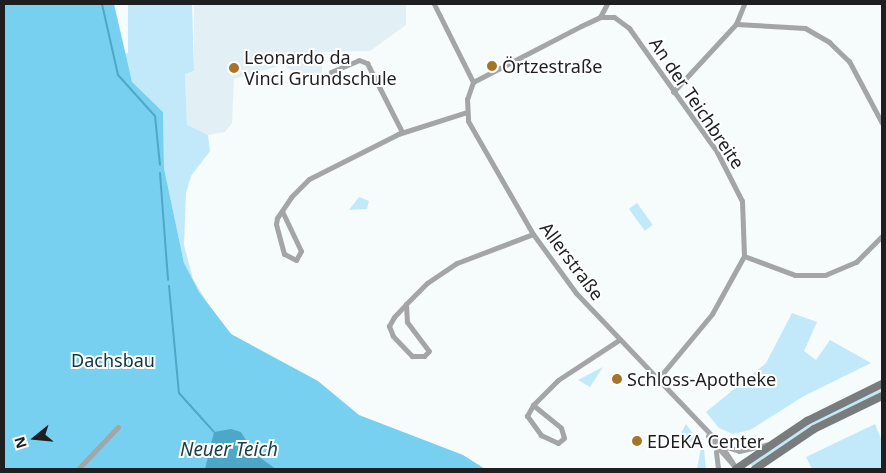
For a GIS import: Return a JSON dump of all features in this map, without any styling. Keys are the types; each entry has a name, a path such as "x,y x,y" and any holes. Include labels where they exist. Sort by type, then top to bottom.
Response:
{"street":[{"path":"282,211 301,252 296,260 284,254 277,235 277,218 282,211 309,178 402,132 467,112 473,82 434,4"},
{"path":"473,82 600,17 606,4"},
{"path":"673,92 736,24 744,4"},
{"name":"An der Teichbreite","path":"600,17 614,17 629,28 734,183 746,220 744,256 712,314 658,379"},
{"path":"736,24 805,28 829,42 849,61 882,122"},
{"path":"331,72 359,60 366,63 402,132"},
{"name":"Allerstraße","path":"467,112 487,158 533,234 576,293 704,430 721,445 736,469"},
{"path":"406,304 407,322 429,351 424,356 412,356 390,331 391,320 406,304 456,263 533,234"},
{"path":"744,256 795,275 825,275 856,262 882,236"},
{"path":"533,405 561,428 564,438 558,443 549,442 530,424 527,416 533,405 558,380 619,340"},
{"path":"736,469 770,444 882,384"},
{"path":"755,469 814,429 882,396"},
{"path":"78,469 118,427"},
{"name":"Allerstraße","path":"704,430 715,449 736,469"},
{"path":"721,445 740,450 770,444"},
{"name":"Allerstraße","path":"715,449 718,469"}],"shaded area":[{"path":"128,4 192,4 194,71 185,74 187,125 208,135 210,151 191,176 186,193 184,245 193,279 208,304 231,334 253,348 276,469 255,455 241,432 210,459 205,469 184,263 164,168 163,112 132,83 122,54 128,53"},
{"name":"Leonardo da Vinci Grundschule","path":"194,4 406,4 406,25 370,51 322,52 322,73 297,74 283,65 234,79 232,123 225,132 208,135 187,126 185,74 194,71"},
{"path":"359,197 369,201 367,209 349,210"},
{"path":"637,203 653,225 645,231 629,209"},
{"path":"792,313 817,322 804,351 816,360 830,340 871,363 804,396 750,430 733,434 719,428 706,412 766,363"},
{"path":"603,367 590,387 578,380"},
{"path":"882,388 882,392 812,426 752,466 750,463 809,423"},
{"path":"686,424 704,449 706,469 697,469 701,448 680,435"},
{"path":"875,424 882,441 882,468 812,469 806,457"}],"green space":[{"name":"Dachsbau","path":"4,4 114,4 132,82 163,112 164,168 184,263 199,292 231,334 318,381 359,415 463,455 485,469 276,469 255,455 241,432 208,446 210,459 205,469 4,469"}],"water":[{"name":"Neuer Teich","path":"231,429 241,432 255,454 276,469 205,469 214,432"}],"waterway":[{"path":"59,4 68,4"},
{"path":"102,4 118,75 155,116 160,165"},
{"path":"160,173 168,280"},
{"path":"169,286 179,393 214,432"}],"place":[{"name":"Örtzestraße","path":"492,66"},
{"name":"Leonardo da Vinci Grundschule","path":"234,68"},
{"name":"Schloss-Apotheke","path":"617,379"},
{"name":"EDEKA Center","path":"637,441"}]}
